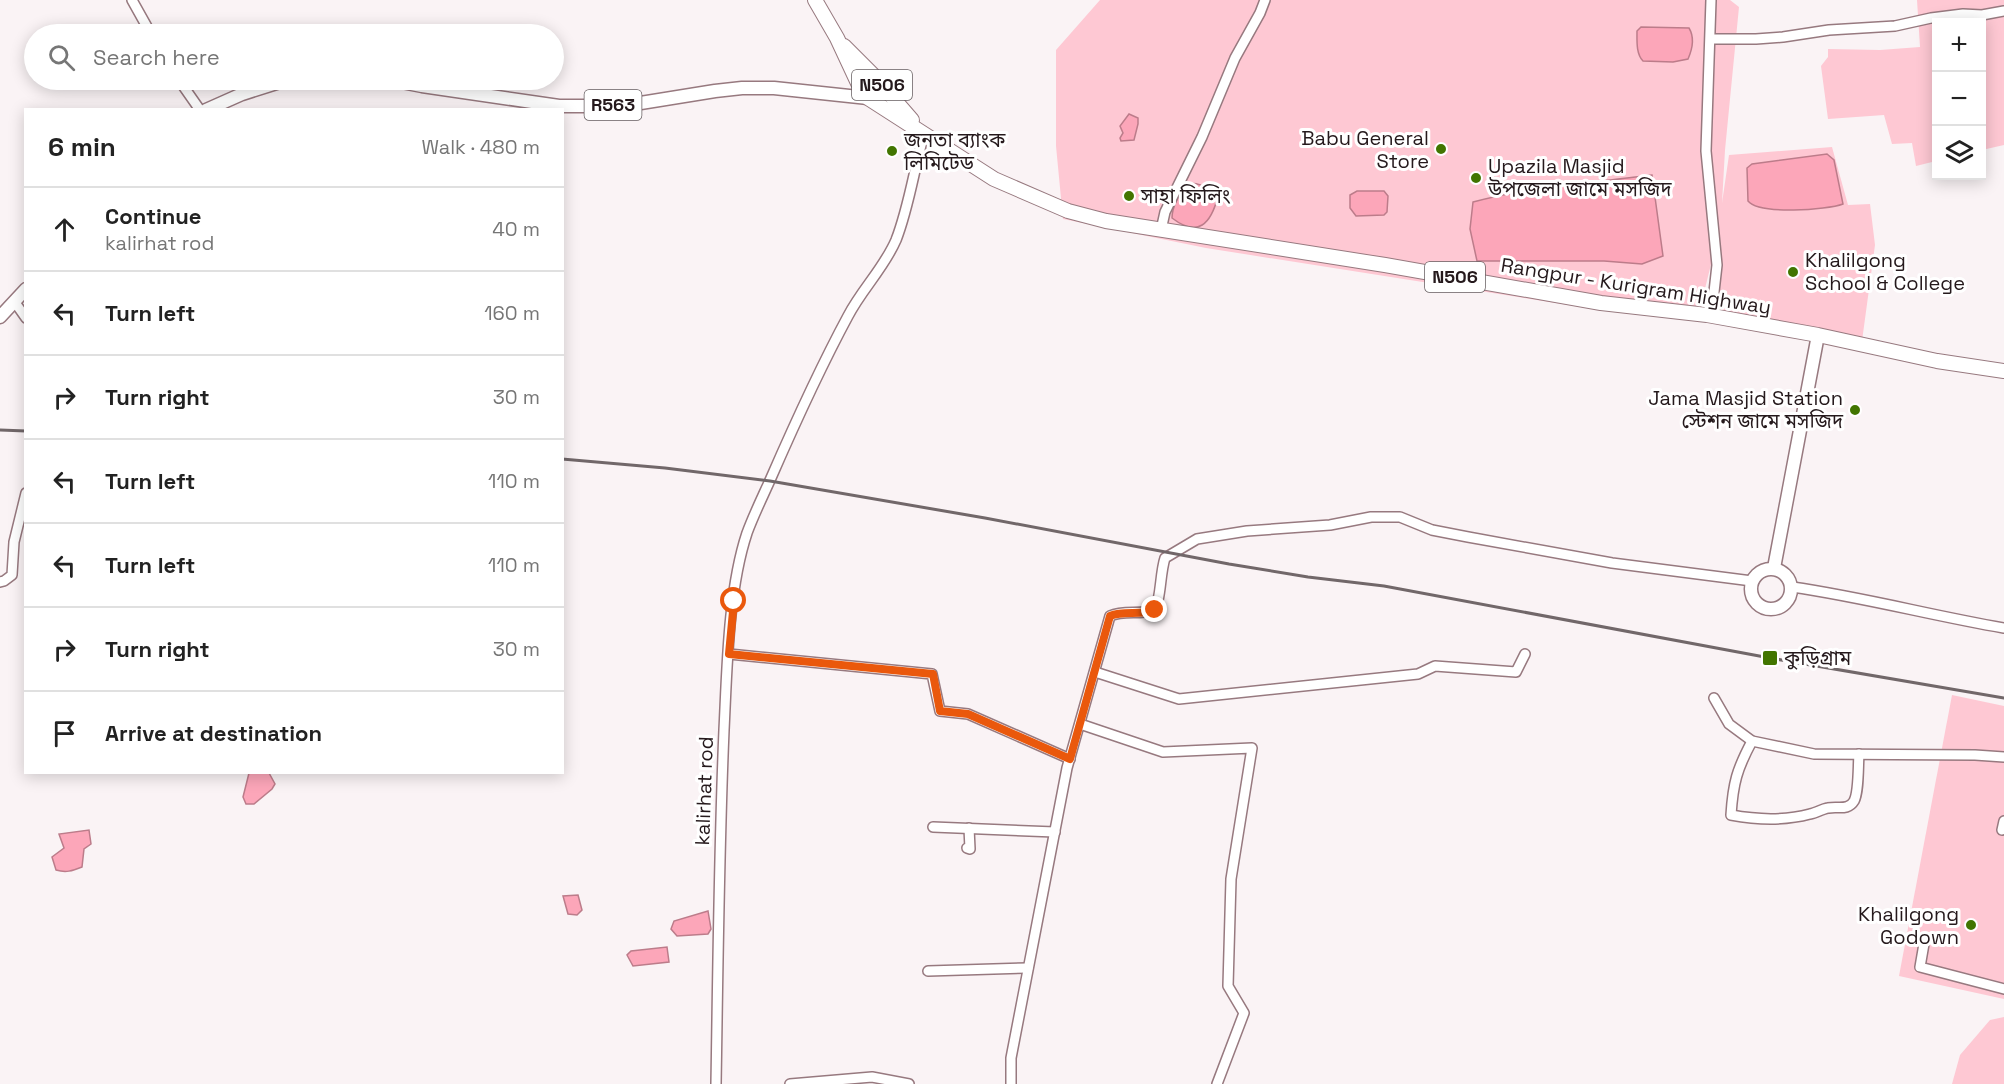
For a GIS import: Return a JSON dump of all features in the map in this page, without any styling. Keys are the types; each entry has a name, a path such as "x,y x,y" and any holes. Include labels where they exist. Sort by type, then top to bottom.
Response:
{"highway":[{"name":"N506","path":"815,0 868,98 924,134"},
{"name":"N506","path":"837,38 873,75 924,134"},
{"name":"Rangpur - Kurigram Highway","path":"924,134 994,179 1029,196 1068,211 1106,221 1385,265 1601,303 1707,315 1818,335 1937,361 2004,371"}],"main road":[{"path":"835,94 873,75"},
{"name":"R563","path":"449,90 559,106 622,106 742,88 774,88 868,98 887,91"},
{"path":"210,108 252,90"},
{"path":"0,317 24,291"},
{"path":"1774,568 1818,335"},
{"path":"1774,568 1786,575 1792,586 1789,600 1778,608 1765,608 1759,605 1751,594 1752,581 1761,571 1774,568"}],"street":[{"path":"132,0 145,24"},
{"path":"1161,230 1165,212 1202,137 1235,58 1260,13 1264,0"},
{"path":"1707,315 1714,292 1717,265 1706,151 1711,0"},
{"path":"1711,39 1783,37 1837,29 1895,26 1931,18 1963,14 1982,15 2004,11"},
{"path":"186,90 199,108"},
{"name":"kalirhat rod","path":"716,1084 720,831 729,654 737,573 747,533 759,503 849,313 887,259 896,240 906,210 924,134"},
{"path":"14,302 24,315"},
{"path":"0,582 12,575 14,542 24,501"},
{"path":"1011,1084 1011,1058 1070,759 1110,616 1148,613 1155,610 1158,604 1164,558 1197,539 1247,531 1330,525 1371,517 1400,517 1432,530 1468,537 1612,563 1752,581"},
{"path":"1792,586 2004,628"},
{"path":"729,654 933,674 940,711 968,714 1070,759"},
{"path":"1095,672 1179,699 1418,674 1435,666 1516,672 1525,654"},
{"path":"1714,698 1728,724 1752,741 1814,754 2004,757"},
{"path":"1080,724 1163,752 1252,748 1231,879 1228,986 1244,1013 1217,1084"},
{"path":"1752,741 1738,767 1732,788 1731,815 1782,820 1828,808 1846,808 1853,803 1856,796 1859,754"},
{"path":"933,827 1055,832"},
{"path":"967,848 970,849 969,828"},
{"path":"1925,938 1920,967 2004,989"},
{"path":"928,971 1028,968"},
{"path":"790,1084 872,1077 909,1084"}],"shaded area":[{"path":"1100,0 1730,0 1739,7 1722,203 1729,155 1832,147 1848,205 1870,204 1875,245 1862,341 1734,327 1716,322 1717,240 1697,321 1600,310 1206,248 1063,219 1056,146 1056,50"},
{"path":"1917,0 2004,0 2004,145 1986,149 1986,18 1932,18 1932,162 1916,166 1912,143 1892,144 1884,115 1828,119 1821,66 1828,57 1828,49 1880,50 1920,47"},
{"path":"1641,27 1689,28 1692,44 1688,59 1673,62 1643,61 1639,55 1637,43 1637,31"},
{"path":"1129,114 1138,118 1134,140 1121,141 1123,133 1120,126"},
{"path":"1827,154 1834,160 1843,204 1823,208 1779,210 1765,208 1748,201 1747,168 1752,164"},
{"path":"1652,175 1663,256 1642,264 1604,261 1477,261 1470,229 1473,202 1540,189"},
{"path":"1188,183 1209,188 1218,196 1212,214 1207,221 1196,227 1181,224 1172,218 1177,199"},
{"path":"1357,191 1384,191 1388,196 1387,212 1384,215 1356,216 1350,208 1350,195"},
{"path":"1952,695 2004,706 2004,999 1899,976"},
{"path":"249,774 270,774 275,784 272,789 254,804 246,804 243,797"},
{"path":"89,830 91,844 84,849 82,867 69,871 56,870 52,857 64,848 59,834"},
{"path":"578,895 582,910 577,915 568,914 563,896"},
{"path":"708,911 711,929 708,934 677,936 671,929 674,921"},
{"path":"667,947 669,962 633,966 627,955 631,951"},
{"path":"2004,1017 2004,1084 1952,1084 1960,1055 1990,1020"}],"railway":[{"path":"0,430 24,431"},
{"path":"564,459 665,468 770,481 985,518 1229,564 1384,586 1770,658 2004,698"}],"place":[{"name":"Babu General Store","path":"1441,149"},
{"name":"জনতা ব্যাংক লিমিটেড","path":"892,151"},
{"name":"Upazila Masjid উপজেলা জামে মসজিদ","path":"1476,178"},
{"name":"সাহা ফিলিং","path":"1129,196"},
{"name":"Khalilgong School & College","path":"1793,272"},
{"name":"Jama Masjid Station স্টেশন জামে মসজিদ","path":"1855,410"},
{"name":"কুড়িগ্রাম","path":"1770,658"},
{"name":"Khalilgong Godown","path":"1971,925"}],"route":[{"path":"734,601 729,654 933,674 940,711 968,714 1070,759 1110,616 1148,613 1155,610"}]}
